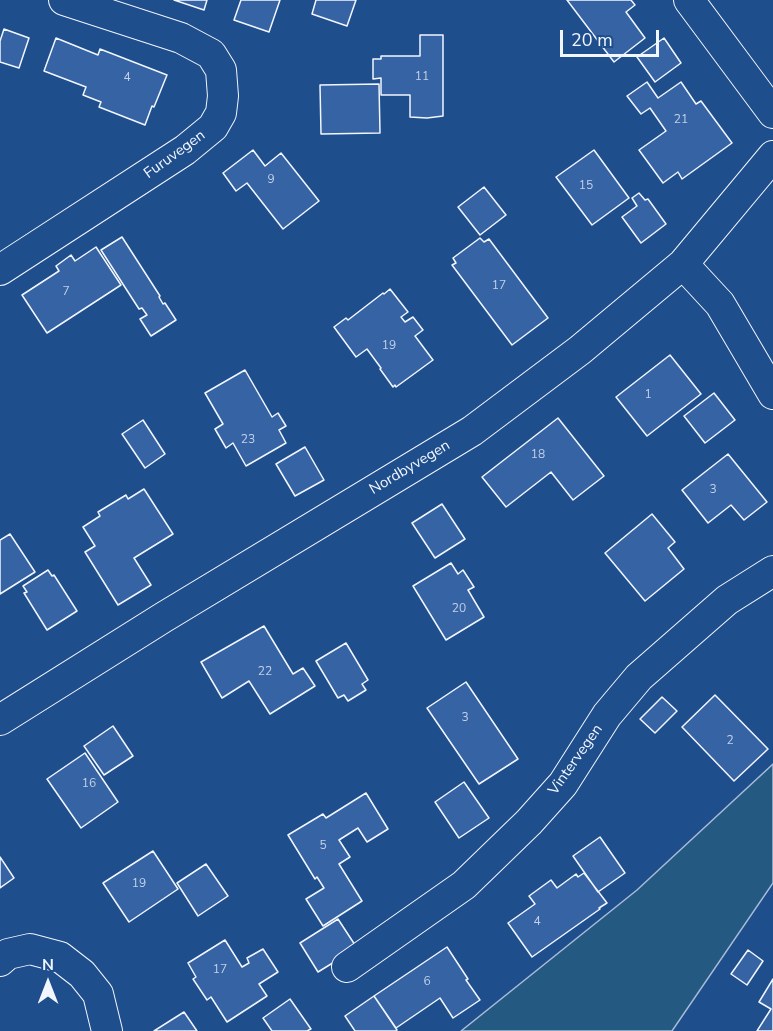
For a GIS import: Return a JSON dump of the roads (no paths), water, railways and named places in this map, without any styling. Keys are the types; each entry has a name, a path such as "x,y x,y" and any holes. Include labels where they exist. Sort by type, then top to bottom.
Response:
{"street":[{"name":"Furuvegen","path":"0,270 185,150 213,127 221,113 223,96 221,70 211,54 181,38 64,0"},
{"path":"689,0 773,113"},
{"name":"Nordbyvegen","path":"0,720 174,611 472,431 580,350 683,264 773,156"},
{"path":"683,264 720,304 773,394"},
{"name":"Vintervegen","path":"347,967 464,885 529,822 563,784 607,715 639,676 727,600 773,571"},
{"path":"0,961 8,954 30,949 60,957 82,974 98,994 107,1031"}]}
